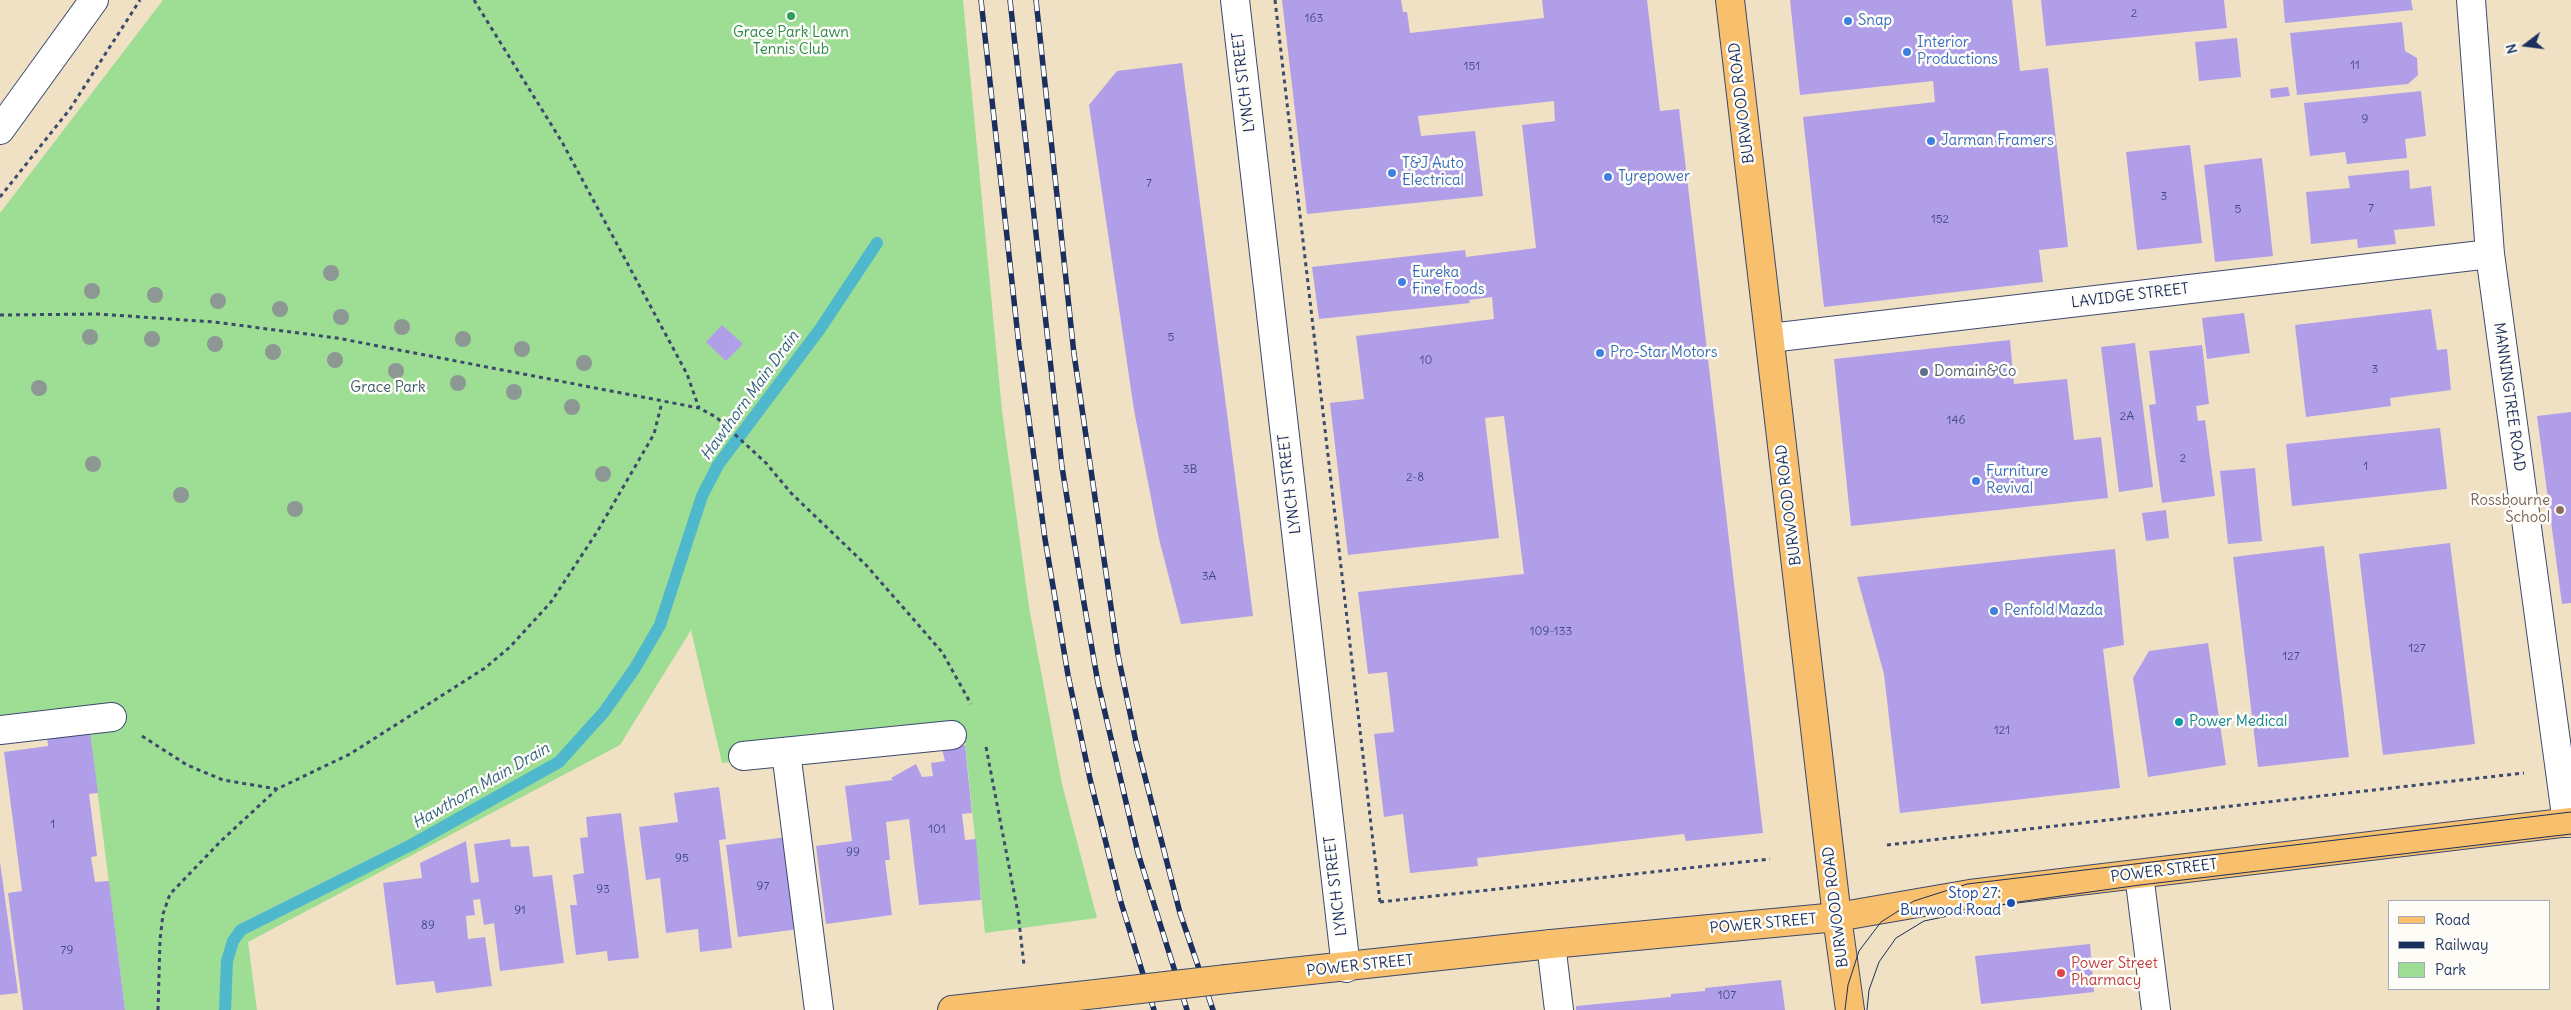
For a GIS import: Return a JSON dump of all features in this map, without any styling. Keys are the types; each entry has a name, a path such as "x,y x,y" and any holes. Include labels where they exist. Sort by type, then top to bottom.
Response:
{"main road":[{"name":"BURWOOD ROAD","path":"1730,0 1837,917 1850,1010"},
{"name":"POWER STREET","path":"952,1010 1551,944 1837,917 1970,894 2569,822"}],"street":[{"path":"0,130 94,0"},
{"name":"LYNCH STREET","path":"1235,0 1346,968"},
{"name":"MANNINGTREE ROAD","path":"2471,0 2490,254 2560,769 2569,822"},
{"name":"LAVIDGE STREET","path":"1770,338 2490,254"},
{"path":"0,730 112,717"},
{"path":"743,756 952,735"},
{"path":"786,752 819,1010"},
{"path":"2139,874 2156,1010"},
{"path":"1551,944 1559,1010"}],"path":[{"path":"0,197 70,108 140,0"},
{"path":"474,0 562,142 687,374 698,408"},
{"path":"1275,0 1380,902"},
{"path":"0,315 98,314 214,322 337,338 475,364 698,408 716,417 766,463"},
{"path":"158,1010 160,940 163,914 170,894 222,840 277,789 350,754 485,668 510,647 551,602 597,532 654,434 662,402"},
{"path":"112,717 187,765 223,780 277,789"},
{"path":"1887,844 2560,769"},
{"path":"1338,906 1770,859"}],"green space":[{"name":"Grace Park","path":"163,0 963,0 1002,411 1029,607 1062,784 1097,918 985,933 964,733 722,763 691,630 620,745 248,942 257,1010 125,1010 87,709 0,719 0,213"}],"building":[{"path":"1282,0 1401,0 1403,12 1407,12 1410,33 1544,18 1542,0 1647,0 1660,111 1679,109 1763,833 1686,841 1684,834 1477,858 1478,866 1410,873 1403,814 1384,817 1374,734 1394,732 1387,672 1368,674 1358,592 1524,574 1504,416 1485,418 1499,538 1348,555 1330,403 1364,399 1356,336 1494,319 1492,297 1469,300 1470,303 1319,319 1312,267 1465,250 1466,257 1536,248 1522,125 1555,121 1554,101 1418,116 1421,136 1475,131 1483,196 1307,214"},
{"path":"1790,0 2012,0 2020,71 2048,68 2068,247 2039,250 2043,282 1824,307 1803,117 1935,102 1933,81 1800,95"},
{"path":"2041,0 2224,0 2227,28 2046,46"},
{"path":"2283,0 2411,0 2413,10 2285,23"},
{"path":"2402,22 2405,51 2417,58 2418,75 2408,84 2297,95 2290,33"},
{"path":"2237,38 2241,77 2199,81 2195,42"},
{"path":"1182,63 1253,616 1181,624 1159,539 1134,410 1089,105 1117,71"},
{"path":"2288,87 2290,96 2271,98 2270,89"},
{"path":"2421,91 2426,136 2405,139 2407,158 2347,164 2345,152 2310,156 2304,103"},
{"path":"2190,145 2202,243 2137,250 2126,152"},
{"path":"2262,158 2273,256 2215,262 2204,165"},
{"path":"2409,170 2410,189 2431,186 2435,226 2394,230 2396,244 2358,248 2357,239 2311,244 2306,192 2350,188 2348,176"},
{"path":"2431,309 2437,350 2447,349 2451,390 2390,398 2391,406 2306,417 2295,325"},
{"path":"2244,313 2250,353 2207,359 2202,318"},
{"path":"722,325 743,344 726,361 706,342"},
{"path":"2010,340 2014,384 2067,379 2074,440 2101,437 2108,498 1851,526 1834,359"},
{"path":"2135,343 2153,487 2119,492 2101,347"},
{"path":"2202,345 2209,404 2196,406 2198,421 2205,420 2215,496 2162,503 2149,405 2156,404 2149,351"},
{"path":"2571,412 2571,603 2562,604 2537,416"},
{"path":"2440,428 2447,489 2292,506 2286,444"},
{"path":"2255,468 2262,541 2228,544 2220,471"},
{"path":"2166,510 2169,538 2146,541 2142,513"},
{"path":"2450,543 2475,744 2383,755 2359,554"},
{"path":"2324,546 2349,757 2258,767 2233,557"},
{"path":"2115,549 2124,645 2103,649 2120,788 1900,813 1884,674 1857,577"},
{"name":"Power Medical","path":"2208,643 2226,765 2148,777 2133,678 2149,651"},
{"path":"90,731 98,793 89,794 97,856 91,857 95,882 109,881 125,1010 23,1010 8,893 22,891 4,752 48,746 47,736"},
{"path":"965,745 972,813 962,814 965,840 976,839 981,900 919,905 909,819 886,822 890,860 885,860 892,915 826,924 816,846 852,841 845,786 893,780 891,778 916,764 922,777 933,776 931,763 945,761 942,749"},
{"path":"719,787 726,839 719,840 732,948 700,952 698,929 666,933 660,878 646,880 639,827 678,822 674,793"},
{"path":"621,813 639,958 608,961 607,951 576,955 570,905 577,905 573,875 584,873 580,838 588,837 586,817"},
{"path":"787,837 799,929 738,937 726,845"},
{"path":"510,839 511,847 529,846 533,877 552,875 564,963 500,971 494,923 484,925 480,899 473,900 475,915 466,916 468,939 485,937 492,986 436,993 434,981 396,985 383,883 422,878 420,863 466,841 471,883 479,882 474,844"},
{"path":"0,862 18,993 0,995"},
{"path":"2090,944 2094,992 1981,1004 1975,956"},
{"path":"1781,980 1785,1010 1576,1010 1576,1006 1671,997 1671,994 1705,991 1705,988"}],"waterway":[{"name":"Hawthorn Main Drain","path":"225,1010 227,961 233,941 241,930 411,845 559,762 604,712 635,668 660,625 702,496 718,465 820,329 877,243"}],"tram line":[{"path":"1845,1010 1848,985 1859,951 1881,922 1914,901 1967,884 2571,812"},
{"path":"1867,1010 1869,990 1879,962 1896,938 1924,921 2011,903 2140,885 2571,834"}],"railway":[{"path":"981,0 1019,346 1045,539 1068,675 1090,779 1120,899 1154,1010"},
{"path":"1010,0 1062,467 1098,683 1138,853 1187,1010"},
{"path":"1036,0 1074,354 1118,655 1136,742 1180,913 1213,1010"}],"place":[{"name":"Grace Park Lawn Tennis Club","path":"791,16"},
{"name":"Snap","path":"1848,21"},
{"name":"Interior Productions","path":"1907,52"},
{"name":"Jarman Framers","path":"1931,141"},
{"name":"T&J Auto Electrical","path":"1392,173"},
{"name":"Tyrepower","path":"1608,177"},
{"name":"Eureka Fine Foods","path":"1402,282"},
{"name":"Pro-Star Motors","path":"1600,353"},
{"name":"Domain&Co","path":"1924,372"},
{"name":"Furniture Revival","path":"1976,481"},
{"name":"Rossbourne School","path":"2560,510"},
{"name":"Penfold Mazda","path":"1994,611"},
{"name":"Power Medical","path":"2179,722"},
{"name":"Stop 27: Burwood Road","path":"2011,903"},
{"name":"Power Street Pharmacy","path":"2061,973"}]}
